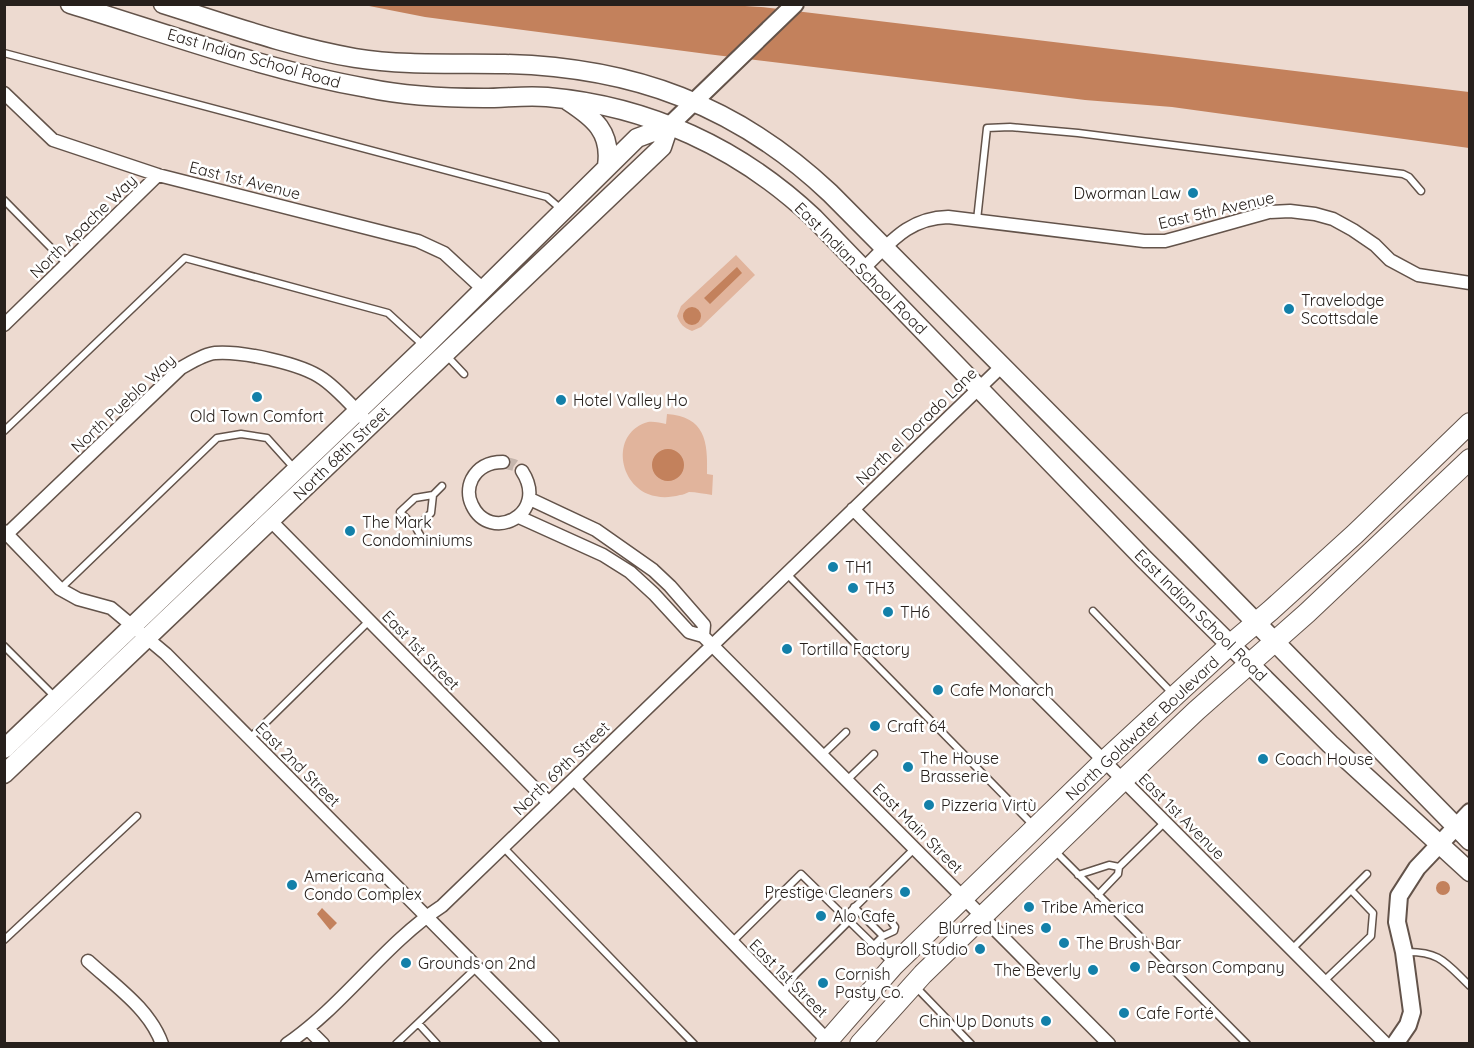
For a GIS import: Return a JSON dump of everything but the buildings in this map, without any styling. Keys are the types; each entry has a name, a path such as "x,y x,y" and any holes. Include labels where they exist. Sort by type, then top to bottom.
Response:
{"main road":[{"name":"East Indian School Road","path":"70,4 291,72 367,88 413,95 482,98 546,97 629,111 697,136 739,159 806,210 979,389 1330,744 1470,872"},
{"name":"East Indian School Road","path":"163,4 307,48 357,58 420,65 506,64 573,68 625,79 695,101 732,120 787,156 823,186 1470,841"},
{"path":"566,100 591,117 598,125 608,146 608,166"},
{"name":"North 68th Street","path":"4,749 483,290 637,138 669,126"},
{"name":"North 68th Street","path":"7,766 148,638 662,147 669,126"},
{"path":"428,343 444,353"},
{"name":"North Goldwater Boulevard","path":"828,1042 894,965 1104,761 1354,534 1470,423"},
{"name":"North Goldwater Boulevard","path":"860,1044 913,984 1123,780 1470,459"}],"street":[{"name":"North 68th Street","path":"669,126 794,5"},
{"name":"East 1st Avenue","path":"4,93 53,141 158,175 417,241 444,253 483,290"},
{"name":"North Apache Way","path":"7,317 67,264 158,175"},
{"name":"East 5th Avenue","path":"863,269 904,229 933,217 977,220 1144,241 1165,241 1269,212 1290,211 1333,219 1375,245 1390,260 1418,275 1470,283"},
{"name":"North Pueblo Way","path":"6,533 180,368 213,353 249,355 307,369 328,383 370,425"},
{"name":"North el Dorado Lane","path":"853,509 1002,366"},
{"path":"503,462 484,466 471,480 469,490 474,510 490,522 500,524 510,522 526,509 530,500 530,489 528,480 522,471"},
{"name":"East Main Street","path":"530,500 597,530 653,570 704,625 703,636"},
{"name":"East 1st Avenue","path":"853,509 1386,1044"},
{"name":"North 69th Street","path":"287,1044 308,1029 415,924 442,906 853,509"},
{"name":"East Main Street","path":"519,517 612,560 630,572 654,594 689,632 703,636 1109,1044"},
{"name":"East 1st Street","path":"270,520 549,803"},
{"name":"East 2nd Street","path":"6,533 60,589 78,599 111,608 166,654 553,1044"},
{"name":"East 1st Street","path":"574,779 828,1042"},
{"path":"1395,1044 1408,1025 1412,1012 1404,952 1397,922 1399,896 1418,868 1470,812"},
{"path":"88,961 141,1009 159,1035 162,1044"},
{"path":"308,1029 323,1044"}],"lane":[{"path":"4,53 548,197 562,211"},
{"path":"977,220 987,128 1010,127 1078,133 1403,174 1409,177 1421,191"},
{"path":"4,200 67,264"},
{"path":"4,431 185,258 388,313 428,343"},
{"path":"444,353 464,374"},
{"path":"60,589 217,438 241,434 267,438 296,470"},
{"path":"423,540 416,528 400,512 415,498 433,495 442,486"},
{"path":"416,528 431,513 433,495"},
{"path":"786,573 1036,828"},
{"path":"1093,610 1175,696"},
{"path":"249,738 369,620"},
{"path":"4,646 57,699"},
{"path":"822,755 846,732"},
{"path":"847,780 873,754"},
{"path":"4,940 137,816"},
{"path":"1098,895 1118,874 1119,867 1165,822"},
{"path":"503,847 694,1044"},
{"path":"782,994 795,975 847,919 854,907 869,898 915,848"},
{"path":"1053,850 1247,1044"},
{"path":"1078,875 1109,865 1119,867"},
{"path":"731,942 801,874 894,965"},
{"path":"1292,949 1367,874"},
{"path":"1324,981 1371,936 1373,913 1352,890"},
{"path":"854,907 882,936"},
{"path":"874,945 882,936 894,931 895,927 892,923"},
{"path":"1404,952 1422,951 1436,955 1469,985"},
{"path":"396,1044 477,967"},
{"path":"913,984 971,1044"},
{"path":"418,1023 437,1044"}],"shaded area":[{"path":"713,4 761,7 1469,92 1469,148 1172,107 1085,100 707,54 425,17 364,5"},
{"path":"736,255 755,275 701,327 692,331 685,327 677,316 681,306"},
{"path":"737,267 742,273 710,304 704,298"},
{"path":"692,307 698,310 701,316 698,322 692,325 686,322 683,316 686,310"},
{"path":"667,414 689,420 702,433 707,451 707,474 713,475 712,495 689,492 672,497 656,496 638,488 630,479 623,457 628,436 636,427 648,422 666,424"},
{"path":"668,449 679,454 684,465 679,476 668,481 657,476 652,465 657,454"},
{"path":"1440,881 1446,881 1450,888 1446,895 1440,895 1436,891 1436,885"},
{"path":"322,908 337,923 330,930 317,914"}],"tunnel":[{"path":"503,462 514,465 522,471"}],"place":[{"name":"Dworman Law","path":"1193,193"},
{"name":"Travelodge Scottsdale","path":"1289,309"},
{"name":"Old Town Comfort","path":"257,397"},
{"name":"Hotel Valley Ho","path":"561,400"},
{"name":"The Mark Condominiums","path":"350,531"},
{"name":"TH1","path":"833,567"},
{"name":"TH3","path":"853,588"},
{"name":"TH6","path":"888,612"},
{"name":"Tortilla Factory","path":"787,649"},
{"name":"Cafe Monarch","path":"938,690"},
{"name":"Craft 64","path":"875,726"},
{"name":"Coach House","path":"1263,759"},
{"name":"The House Brasserie","path":"908,767"},
{"name":"Pizzeria Virtù","path":"929,805"},
{"name":"Americana Condo Complex","path":"292,885"},
{"name":"Prestige Cleaners","path":"905,892"},
{"name":"Tribe America","path":"1029,907"},
{"name":"Alo Cafe","path":"821,916"},
{"name":"Blurred Lines","path":"1046,928"},
{"name":"The Brush Bar","path":"1064,943"},
{"name":"Bodyroll Studio","path":"980,949"},
{"name":"Grounds on 2nd","path":"406,963"},
{"name":"Pearson Company","path":"1135,967"},
{"name":"The Beverly","path":"1093,970"},
{"name":"Cornish Pasty Co.","path":"823,983"},
{"name":"Cafe Forté","path":"1124,1013"},
{"name":"Chin Up Donuts","path":"1046,1021"}]}
